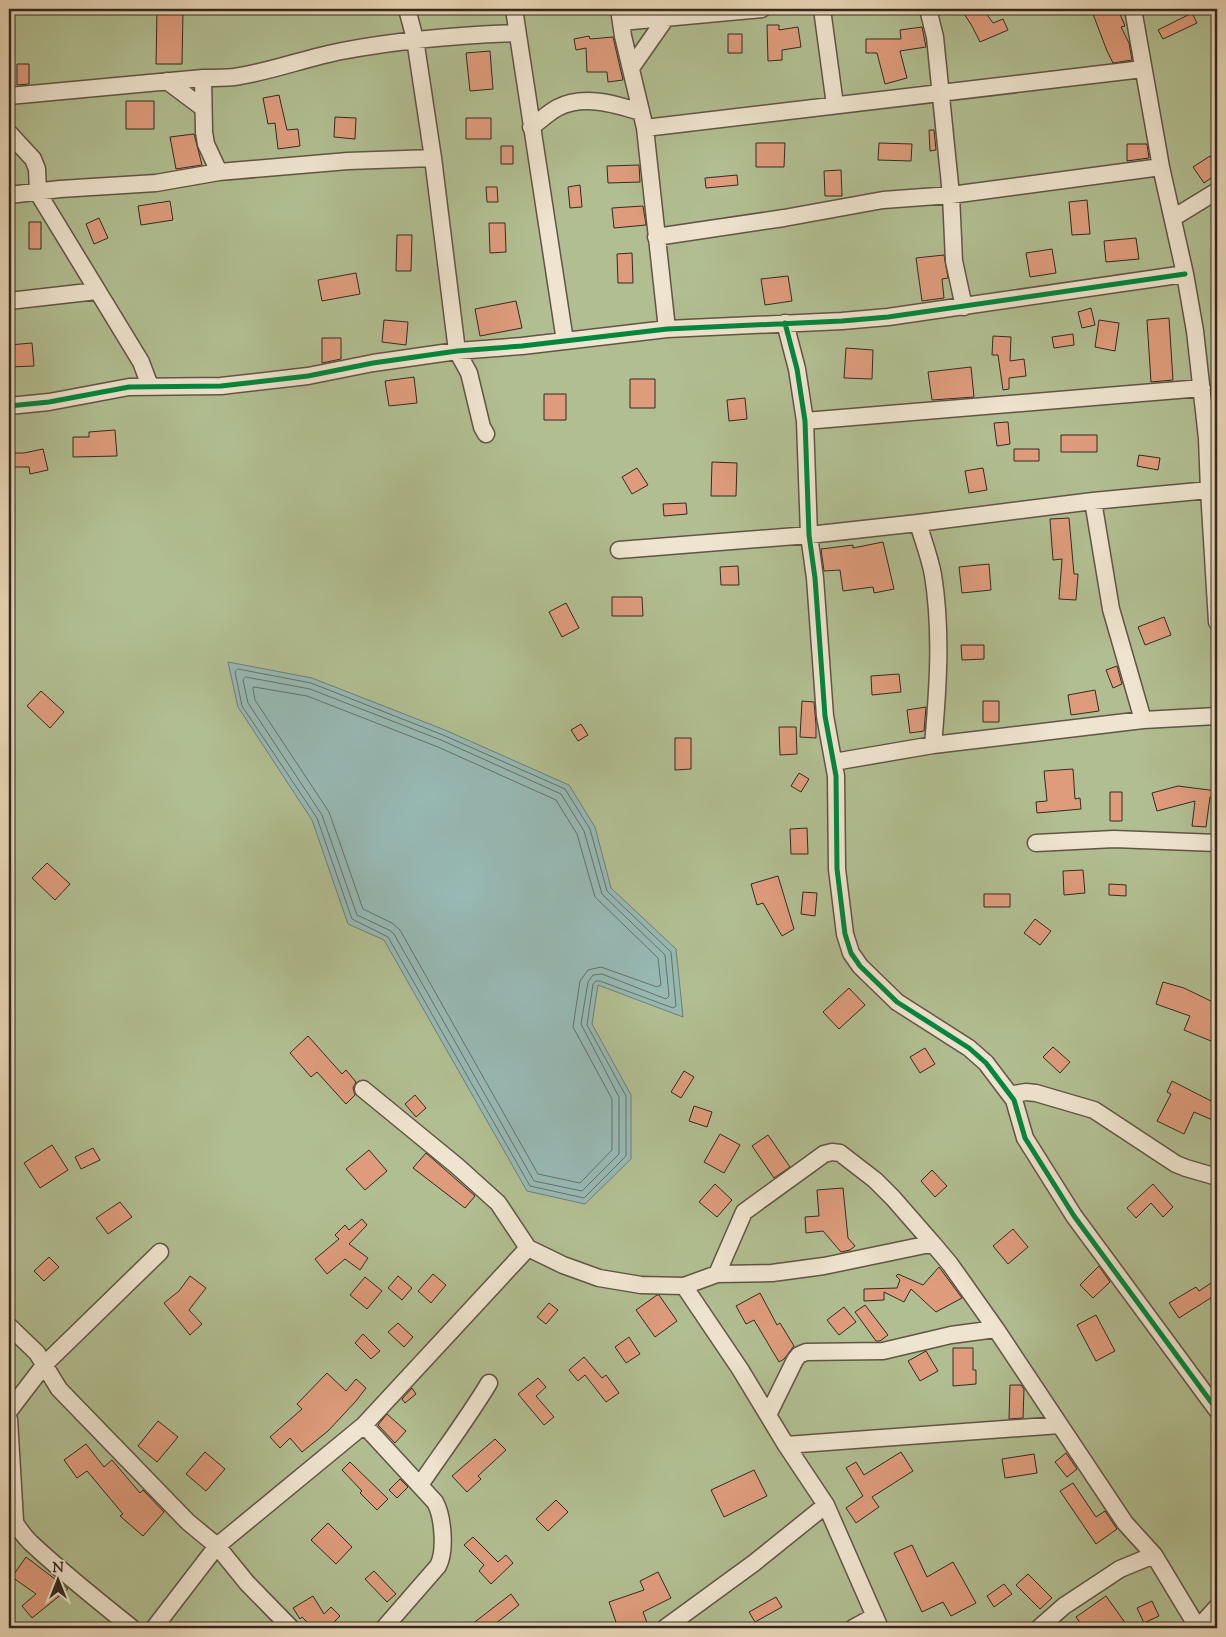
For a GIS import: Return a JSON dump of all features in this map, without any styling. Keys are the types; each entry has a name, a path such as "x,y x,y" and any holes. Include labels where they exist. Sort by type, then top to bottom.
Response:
{"street":[{"path":"407,9 415,39 433,158 457,351 469,373 482,427 486,434"},
{"path":"514,9 565,341"},
{"path":"667,329 644,128 620,16 666,18 762,9"},
{"path":"822,9 835,105"},
{"path":"928,9 935,37 950,195 954,261 964,307"},
{"path":"1133,9 1161,168 1185,274 1202,388 1207,438 1217,622"},
{"path":"631,68 666,18"},
{"path":"9,96 203,78 233,77 339,52 415,39 467,34 517,33"},
{"path":"644,128 1143,69"},
{"path":"203,78 206,144 219,172"},
{"path":"167,82 203,108"},
{"path":"531,127 556,108 576,102 612,104 641,112"},
{"path":"9,132 33,159 37,169 38,193 141,362 150,386"},
{"path":"9,195 60,189 156,183 219,172 348,161 433,158"},
{"path":"656,237 784,218 865,202 950,195 1161,168"},
{"path":"1173,218 1217,191"},
{"path":"9,406 49,402 112,389 150,386 221,386 308,376 373,363 457,351 667,329 842,321 888,317 1185,274"},
{"path":"9,301 98,291"},
{"path":"785,323 797,369 805,421 809,535 815,578 826,716 836,776 837,869 845,934 851,953 860,966 898,1002 969,1048 986,1063 1014,1100"},
{"path":"805,421 1202,388"},
{"path":"619,550 809,535 918,524 1094,501 1209,490"},
{"path":"1094,501 1111,610 1143,720"},
{"path":"918,524 933,574 938,621 938,695 933,745"},
{"path":"834,762 933,745 1143,720 1217,716"},
{"path":"1036,843 1114,838 1217,843"},
{"path":"363,1089 498,1203 528,1248 563,1265 600,1278 641,1285 684,1286 717,1274 772,1272 824,1266 925,1245 934,1245"},
{"path":"1217,1177 1176,1164 1094,1110 1036,1092 1014,1094 1025,1138 1074,1216 1217,1410"},
{"path":"717,1274 744,1212 824,1154 840,1153 875,1180 893,1198 950,1264 996,1329 1125,1523 1154,1555 1198,1628 1217,1607"},
{"path":"154,1628 217,1546 364,1425 528,1248"},
{"path":"9,1411 45,1364 160,1252"},
{"path":"684,1286 740,1369 786,1445 826,1505 877,1622 852,1628"},
{"path":"9,1326 37,1353 59,1389 188,1522 217,1546 247,1583 291,1628"},
{"path":"768,1415 795,1360 799,1355 806,1352 883,1350 950,1336 996,1329"},
{"path":"420,1485 456,1432 468,1418 489,1383"},
{"path":"9,1419 11,1522 28,1541 132,1628"},
{"path":"364,1425 420,1485 439,1510 441,1520 441,1560 438,1566 384,1628"},
{"path":"786,1445 1060,1426"},
{"path":"665,1628 754,1563 826,1505"},
{"path":"1039,1628 1064,1606 1120,1569 1154,1555"}],"green space":[{"path":"9,9 1217,9 1217,1628 9,1628"}],"water":[{"path":"228,662 312,678 445,730 569,785 595,827 611,888 676,949 683,1017 598,985 592,1024 631,1095 631,1159 585,1204 527,1191 384,940 348,924 312,820 238,707"}],"building":[{"path":"961,9 983,9 993,23 1003,19 1008,30 980,42"},
{"path":"1107,9 1118,9 1125,26 1121,27 1129,43 1132,60 1113,63 1107,51 1093,14"},
{"path":"157,11 183,11 182,64 156,64"},
{"path":"1192,13 1197,23 1163,39 1158,30"},
{"path":"767,25 779,25 779,30 798,27 801,47 782,50 782,60 768,61"},
{"path":"922,27 926,47 900,51 907,78 885,84 877,53 866,53 866,39 901,39 900,30"},
{"path":"728,34 742,34 742,53 728,53"},
{"path":"589,36 590,39 613,37 623,80 608,82 607,72 587,72 586,48 576,50 574,39"},
{"path":"490,51 493,89 470,91 466,53"},
{"path":"17,64 29,64 29,84 17,85"},
{"path":"279,95 287,130 298,129 300,146 278,149 275,123 268,124 263,98"},
{"path":"126,101 154,101 154,129 126,129"},
{"path":"335,117 356,118 355,139 334,137"},
{"path":"466,118 491,118 491,139 466,139"},
{"path":"929,130 934,130 936,150 930,151"},
{"path":"194,134 202,165 176,169 170,137"},
{"path":"756,143 785,143 784,167 756,167"},
{"path":"879,143 912,144 911,161 878,160"},
{"path":"1127,144 1147,144 1149,158 1127,161"},
{"path":"501,146 513,146 513,164 501,164"},
{"path":"1210,156 1217,167 1217,174 1204,183 1193,167"},
{"path":"639,165 640,182 608,183 607,166"},
{"path":"841,170 842,196 825,196 824,171"},
{"path":"737,175 738,185 706,188 705,178"},
{"path":"580,185 582,207 570,208 568,187"},
{"path":"486,187 497,187 498,202 487,202"},
{"path":"1087,200 1090,234 1072,235 1069,202"},
{"path":"170,201 173,220 141,225 138,206"},
{"path":"643,206 646,225 614,228 612,208"},
{"path":"99,218 108,238 94,244 86,224"},
{"path":"29,222 41,222 41,249 29,249"},
{"path":"489,223 505,223 506,252 490,253"},
{"path":"397,235 412,235 411,271 396,271"},
{"path":"1136,238 1139,259 1106,262 1104,241"},
{"path":"1052,249 1056,273 1030,277 1026,253"},
{"path":"632,253 633,283 618,283 617,254"},
{"path":"944,255 948,278 942,279 944,298 922,301 916,258"},
{"path":"356,273 360,294 322,301 318,280"},
{"path":"788,276 792,301 765,305 761,279"},
{"path":"516,301 522,328 480,336 475,309"},
{"path":"1091,308 1095,325 1082,328 1078,312"},
{"path":"1169,318 1173,380 1151,382 1147,320"},
{"path":"384,320 408,322 406,345 382,342"},
{"path":"1099,320 1119,323 1115,351 1095,347"},
{"path":"1073,334 1074,345 1054,348 1052,337"},
{"path":"993,336 1011,337 1010,361 1024,359 1026,376 1009,378 1009,389 1003,390 998,355 992,355"},
{"path":"322,338 341,338 341,359 322,363"},
{"path":"32,343 34,366 9,367 9,345"},
{"path":"846,348 873,350 872,379 844,378"},
{"path":"971,367 974,397 932,400 928,372"},
{"path":"414,377 417,403 389,406 385,381"},
{"path":"630,379 655,379 655,408 630,408"},
{"path":"544,394 566,394 566,420 544,420"},
{"path":"745,398 747,419 729,421 727,400"},
{"path":"1008,422 1010,444 997,446 994,423"},
{"path":"115,430 117,456 73,457 73,437 89,437 89,432"},
{"path":"1061,435 1097,435 1097,452 1061,452"},
{"path":"43,449 48,470 30,474 29,467 9,467 9,453 24,453"},
{"path":"1014,449 1039,449 1039,461 1014,461"},
{"path":"1139,455 1160,458 1158,470 1137,466"},
{"path":"712,462 737,463 736,496 711,496"},
{"path":"637,468 648,485 632,494 622,477"},
{"path":"983,468 987,490 969,493 965,471"},
{"path":"686,503 687,514 664,516 663,504"},
{"path":"1069,518 1074,574 1078,574 1076,600 1059,599 1062,559 1053,560 1050,519"},
{"path":"883,542 894,589 874,593 873,587 843,591 840,570 824,571 821,549 853,545 853,548"},
{"path":"989,564 991,590 962,593 959,567"},
{"path":"738,566 739,585 721,585 720,567"},
{"path":"612,597 642,597 643,616 612,616"},
{"path":"566,603 579,628 562,637 549,612"},
{"path":"1164,617 1171,635 1145,645 1138,627"},
{"path":"961,645 984,645 984,659 962,660"},
{"path":"1117,666 1122,684 1113,688 1106,670"},
{"path":"899,674 901,692 872,695 871,676"},
{"path":"1095,690 1099,711 1071,715 1068,695"},
{"path":"41,691 64,712 50,728 27,706"},
{"path":"802,701 814,702 816,738 800,737"},
{"path":"983,701 999,701 999,722 983,722"},
{"path":"926,707 924,731 910,733 907,710"},
{"path":"581,724 588,735 578,741 571,730"},
{"path":"779,727 796,727 797,754 780,755"},
{"path":"675,738 691,738 691,769 675,770"},
{"path":"1073,769 1075,799 1080,798 1081,809 1037,813 1036,802 1047,801 1044,771"},
{"path":"799,773 809,779 801,792 791,786"},
{"path":"1178,786 1217,791 1217,795 1210,797 1206,827 1192,826 1195,801 1157,811 1152,793"},
{"path":"1110,792 1122,792 1122,821 1110,821"},
{"path":"807,828 808,854 791,854 790,829"},
{"path":"47,863 70,884 55,900 32,878"},
{"path":"1083,870 1085,893 1064,895 1063,871"},
{"path":"778,876 794,929 782,936 763,903 757,905 751,884"},
{"path":"1109,884 1126,885 1126,896 1109,895"},
{"path":"803,892 817,893 815,916 801,914"},
{"path":"984,894 1010,894 1010,907 984,907"},
{"path":"1035,919 1051,931 1040,945 1024,933"},
{"path":"1163,982 1184,988 1217,1004 1217,1027 1211,1041 1184,1030 1190,1016 1156,1004"},
{"path":"849,988 865,1005 839,1029 823,1012"},
{"path":"308,1036 342,1074 346,1070 356,1082 353,1088 355,1095 346,1104 317,1072 311,1077 290,1053"},
{"path":"1053,1047 1070,1062 1060,1073 1043,1057"},
{"path":"925,1048 935,1064 920,1073 910,1057"},
{"path":"684,1071 694,1077 681,1098 671,1092"},
{"path":"1172,1081 1217,1104 1217,1122 1194,1112 1184,1134 1157,1121 1171,1094 1167,1092"},
{"path":"415,1095 426,1108 416,1117 405,1104"},
{"path":"694,1106 712,1112 707,1127 689,1121"},
{"path":"720,1134 740,1145 724,1173 704,1162"},
{"path":"768,1135 790,1167 774,1178 752,1146"},
{"path":"52,1145 68,1170 40,1188 24,1163"},
{"path":"93,1148 100,1160 81,1169 75,1157"},
{"path":"369,1150 387,1171 365,1190 346,1169"},
{"path":"426,1153 475,1196 465,1208 413,1168"},
{"path":"932,1170 947,1186 935,1197 921,1181"},
{"path":"715,1184 732,1200 717,1217 699,1202"},
{"path":"1153,1184 1173,1207 1163,1217 1151,1203 1136,1218 1127,1208"},
{"path":"843,1188 848,1238 855,1246 850,1250 841,1252 823,1231 806,1233 805,1217 819,1216 817,1190"},
{"path":"120,1202 132,1217 108,1234 96,1218"},
{"path":"362,1219 367,1225 349,1244 368,1258 360,1270 345,1259 327,1274 315,1259 339,1239 335,1235 345,1225 349,1230"},
{"path":"1013,1229 1028,1247 1008,1264 993,1246"},
{"path":"49,1257 59,1267 44,1281 34,1271"},
{"path":"1099,1266 1110,1282 1093,1298 1080,1285"},
{"path":"939,1267 962,1298 936,1312 911,1289 904,1302 884,1292 884,1300 864,1301 864,1289 897,1288 900,1280 896,1276 898,1274 923,1285"},
{"path":"433,1274 446,1285 431,1303 418,1291"},
{"path":"190,1276 206,1288 189,1310 202,1324 190,1335 164,1303 179,1291"},
{"path":"398,1276 412,1288 402,1300 388,1288"},
{"path":"365,1277 382,1291 367,1309 350,1295"},
{"path":"1217,1279 1217,1294 1179,1318 1169,1303 1196,1287 1199,1291"},
{"path":"760,1293 777,1325 780,1323 794,1346 784,1359 779,1362 754,1320 746,1324 736,1306"},
{"path":"659,1295 677,1321 655,1337 636,1310"},
{"path":"549,1303 558,1310 546,1324 537,1317"},
{"path":"865,1305 888,1335 880,1341 876,1341 855,1312"},
{"path":"844,1307 856,1322 839,1335 827,1320"},
{"path":"1096,1315 1115,1351 1096,1361 1077,1325"},
{"path":"398,1323 413,1337 404,1347 388,1332"},
{"path":"363,1334 380,1351 371,1359 355,1343"},
{"path":"629,1337 640,1354 626,1363 615,1347"},
{"path":"953,1348 973,1348 973,1370 976,1370 976,1384 953,1386"},
{"path":"926,1351 938,1371 920,1381 908,1361"},
{"path":"584,1357 602,1378 606,1375 619,1393 606,1402 585,1375 578,1381 569,1370"},
{"path":"327,1373 346,1391 356,1379 366,1388 328,1431 302,1452 290,1438 280,1448 270,1437 302,1409 297,1404"},
{"path":"538,1378 546,1387 536,1396 554,1417 544,1425 518,1394"},
{"path":"1010,1385 1021,1385 1024,1389 1023,1418 1009,1419"},
{"path":"412,1388 416,1394 405,1403 402,1399"},
{"path":"387,1414 406,1431 395,1443 378,1425"},
{"path":"158,1421 178,1437 157,1462 138,1446"},
{"path":"495,1439 506,1450 478,1476 481,1479 467,1492 452,1476"},
{"path":"86,1444 104,1467 112,1460 140,1493 143,1490 164,1512 143,1536 120,1516 123,1514 87,1471 77,1478 64,1460"},
{"path":"205,1452 225,1469 206,1491 186,1474"},
{"path":"901,1452 913,1471 872,1497 879,1507 856,1523 846,1508 863,1496 846,1468 856,1462 864,1475"},
{"path":"1066,1453 1077,1469 1067,1477 1055,1462"},
{"path":"1034,1454 1037,1473 1005,1478 1002,1459"},
{"path":"350,1462 388,1499 377,1510 360,1493 362,1491 342,1470"},
{"path":"754,1470 767,1496 724,1517 711,1490"},
{"path":"400,1479 408,1487 397,1498 389,1490"},
{"path":"1073,1483 1096,1517 1105,1511 1117,1529 1096,1544 1060,1491"},
{"path":"556,1500 568,1512 548,1531 536,1519"},
{"path":"328,1523 352,1547 336,1564 311,1540"},
{"path":"473,1537 498,1562 506,1555 513,1563 491,1584 479,1571 484,1565 464,1545"},
{"path":"912,1545 927,1577 953,1562 976,1603 951,1616 943,1602 922,1612 894,1553"},
{"path":"26,1557 68,1589 32,1618 22,1606 36,1594 12,1577"},
{"path":"374,1571 396,1594 387,1602 365,1579"},
{"path":"658,1572 671,1598 643,1612 649,1628 618,1628 609,1602 644,1590 640,1581"},
{"path":"1028,1574 1052,1598 1040,1609 1016,1585"},
{"path":"1004,1584 1012,1594 994,1607 987,1596"},
{"path":"511,1594 519,1605 490,1628 467,1628"},
{"path":"313,1596 324,1614 331,1607 340,1616 328,1628 313,1628 302,1617 300,1619 293,1608"},
{"path":"1106,1596 1126,1624 1119,1628 1084,1628 1076,1617"},
{"path":"776,1597 782,1607 755,1622 749,1612"},
{"path":"1152,1601 1159,1616 1144,1623 1137,1608"}],"cycle path":[{"path":"9,406 49,402 129,387 221,386 308,376 373,363 457,351 522,346 667,329 842,321 888,317 1185,274"},
{"path":"785,323 797,369 805,421 809,535 815,578 825,716 836,776 837,869 845,934 851,953 860,966 897,1002 969,1048 986,1063 1014,1100 1025,1138 1074,1216 1217,1410"}]}
